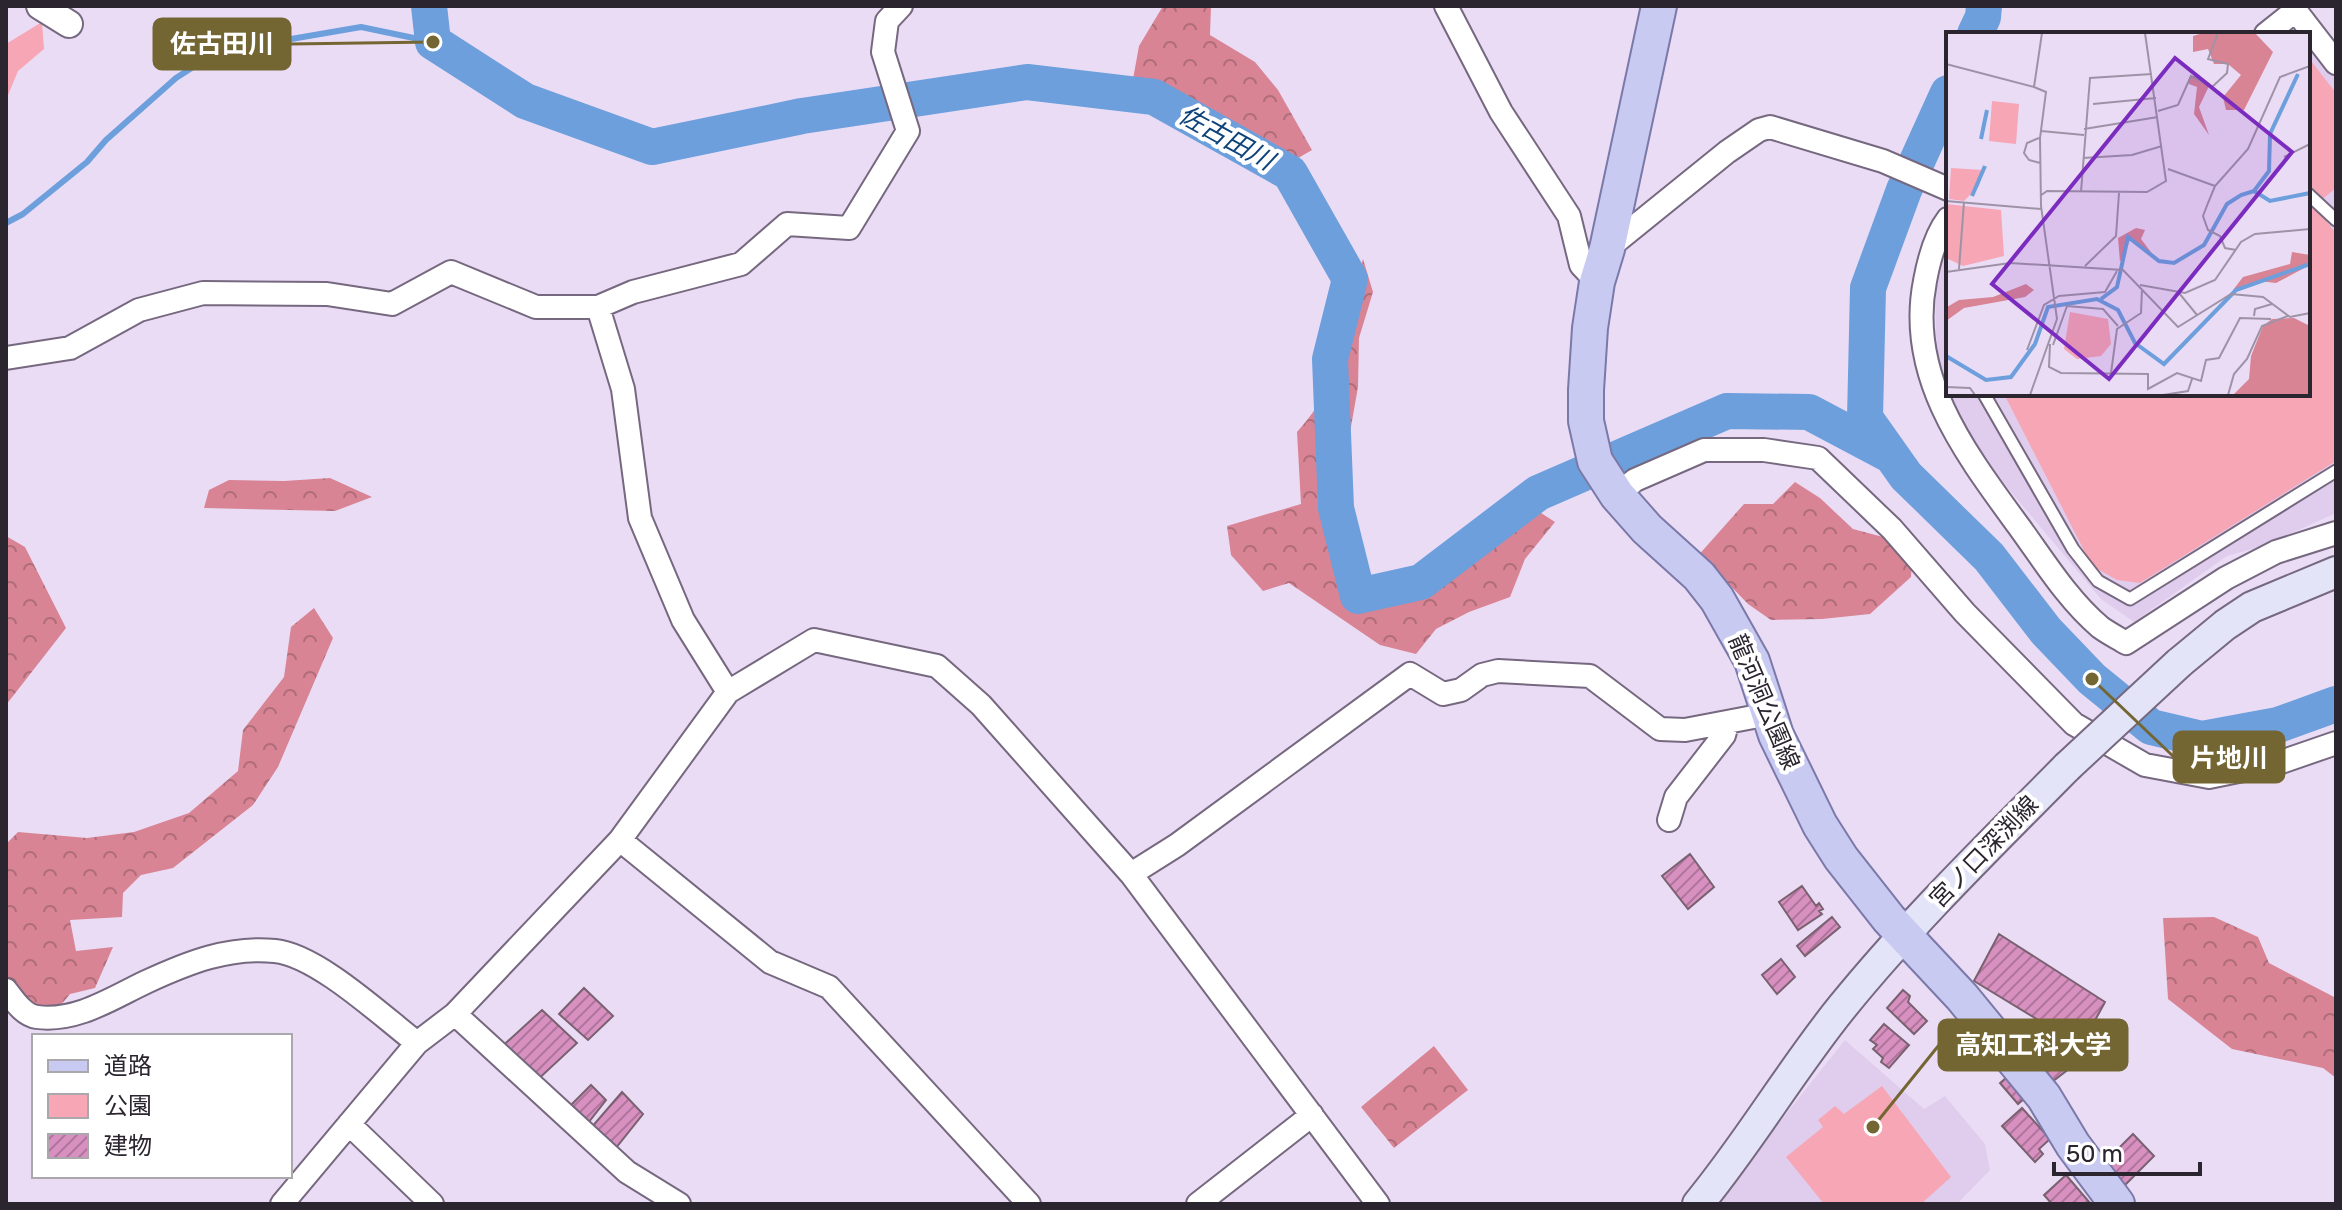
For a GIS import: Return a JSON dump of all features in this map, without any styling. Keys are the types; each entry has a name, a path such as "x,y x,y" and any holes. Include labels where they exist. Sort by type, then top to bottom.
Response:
{"main road":[{"name":"龍河洞公園線","path":"1659,6 1607,249 1597,282 1590,328 1586,421 1595,461 1612,489 1647,529 1699,576 1717,599 1752,661 1776,735 1820,825 1841,858 2044,1097 2073,1145 2117,1204"},
{"name":"宮ノ口深渕線","path":"1698,1204 1730,1166 1840,1010 1904,935 2067,767 2179,663 2225,625 2252,607 2336,572"}],"street":[{"path":"40,6 69,24"},
{"path":"6,358 70,348 139,310 203,293 327,294 392,304 451,272 536,307 598,307 633,292 741,264 787,224 849,228 908,131 883,52 887,21 901,6"},
{"path":"1446,6 1501,112 1569,216 1581,265 1597,282"},
{"path":"2268,32 2294,8 2336,63"},
{"path":"1607,249 1759,130 1770,127 1883,161 1946,189"},
{"path":"1946,223 1930,256 1919,308 1924,350 1945,417 1966,454 2057,579 2100,627 2126,643 2226,578 2276,552 2336,533"},
{"path":"598,307 623,389 640,518 683,620 728,692"},
{"path":"1612,489 1704,450 1764,450 1818,458 1892,529 1965,613 2074,724 2145,765 2209,777 2278,763 2336,743"},
{"path":"282,1204 417,1043 455,1014 620,840 728,692 814,640 937,666 981,705 1131,874 1378,1204"},
{"path":"1131,874 1177,845 1410,674 1443,694 1461,690 1482,675 1498,671 1590,676 1660,729 1685,730 1769,714"},
{"path":"1669,820 1676,797 1724,735 1727,724"},
{"path":"620,840 770,962 829,987 1029,1204"},
{"path":"6,990 21,1009 35,1017 65,1016 101,1005 208,957 238,951 276,951 296,956 339,982 417,1043"},
{"path":"455,1014 627,1172 679,1204"},
{"path":"1198,1204 1312,1115"},
{"path":"349,1124 432,1204"}],"lane":[{"path":"2310,196 2336,220"},
{"path":"1985,396 2073,549 2098,581 2130,599 2336,471"}],"shaded area":[{"path":"2310,46 2336,79 2336,513 2263,546 2227,556 2134,622 2101,599 1974,448 1944,398 1936,336 1935,273 1946,243 1946,396 2310,396"},
{"path":"1845,1040 1924,1109 1945,1096 1985,1144 1990,1170 1957,1204 1714,1204"}],"green space":[{"path":"1163,6 1211,6 1210,35 1255,62 1278,90 1312,150 1293,161 1254,151 1204,115 1133,79 1139,46"},
{"path":"42,22 44,49 18,71 6,100 6,44"},
{"path":"2310,60 2336,93 2336,188 2320,201 2310,188"},
{"path":"2310,205 2336,233 2336,461 2140,583 2117,580 2092,566 2005,396 2310,396"},
{"path":"1363,259 1373,292 1359,338 1358,387 1340,473 1342,526 1350,568 1371,595 1412,584 1451,567 1486,544 1516,513 1538,511 1555,522 1525,559 1510,597 1469,612 1436,629 1416,654 1380,645 1289,583 1263,591 1231,555 1227,526 1301,504 1297,432 1313,413 1334,371"},
{"path":"330,478 372,497 335,511 204,508 209,490 229,480"},
{"path":"1795,482 1820,498 1853,529 1913,545 1911,577 1870,614 1771,620 1696,558 1744,504 1773,504"},
{"path":"6,536 25,547 66,628 6,705"},
{"path":"314,608 333,638 278,767 253,805 173,868 141,875 123,893 122,917 70,920 76,951 113,947 95,988 70,994 46,1023 6,986 6,844 18,832 87,838 134,832 189,813 238,771 243,730 284,677 291,627"},
{"path":"2214,917 2258,937 2269,963 2336,998 2336,1078 2323,1068 2232,1049 2168,999 2163,918"},
{"path":"1434,1046 1468,1090 1394,1148 1361,1107"},
{"path":"1882,1086 1951,1177 1921,1204 1824,1204 1786,1157 1823,1127 1818,1120 1835,1106 1844,1114"}],"building":[{"path":"1690,854 1714,887 1688,909 1662,876"},
{"path":"1802,886 1816,906 1819,903 1823,909 1819,911 1822,914 1798,930 1779,902"},
{"path":"1832,917 1840,927 1805,956 1797,946"},
{"path":"1999,934 2105,1002 2081,1046 1974,981"},
{"path":"1781,959 1795,977 1777,994 1762,975"},
{"path":"584,988 613,1016 588,1040 559,1014"},
{"path":"1903,990 1910,996 1908,1002 1927,1021 1914,1034 1887,1008"},
{"path":"542,1010 577,1043 532,1085 496,1052"},
{"path":"1884,1024 1909,1045 1889,1068 1881,1062 1883,1058 1873,1049 1877,1045 1870,1040"},
{"path":"2039,1024 2087,1055 2044,1088 2011,1045"},
{"path":"2013,1072 2031,1093 2018,1104 2000,1083"},
{"path":"591,1085 606,1100 588,1123 569,1107"},
{"path":"622,1092 643,1114 615,1149 591,1128"},
{"path":"2022,1108 2050,1139 2039,1149 2043,1154 2035,1162 2002,1126"},
{"path":"2133,1134 2154,1156 2125,1185 2103,1164"},
{"path":"2066,1175 2089,1204 2052,1204 2044,1195"}],"waterway":[{"name":"佐古田川","path":"429,6 433,42 525,101 652,147 802,116 1027,82 1154,97 1290,173 1350,279 1330,359 1336,508 1358,596 1421,582 1538,493 1727,411 1809,412 1892,456"},
{"path":"1976,32 1984,6"},
{"path":"6,223 23,214 87,162 106,140 176,78 207,58 233,49 361,27 433,42"},
{"path":"1946,97 1904,190 1868,288 1865,418 1906,476 1989,557 2046,631 2092,679 2151,727 2202,739 2278,725 2336,704"}],"place":[{"name":"佐古田川","path":"433,42"},
{"name":"片地川","path":"2092,679"},
{"name":"高知工科大学","path":"1873,1127"}]}
